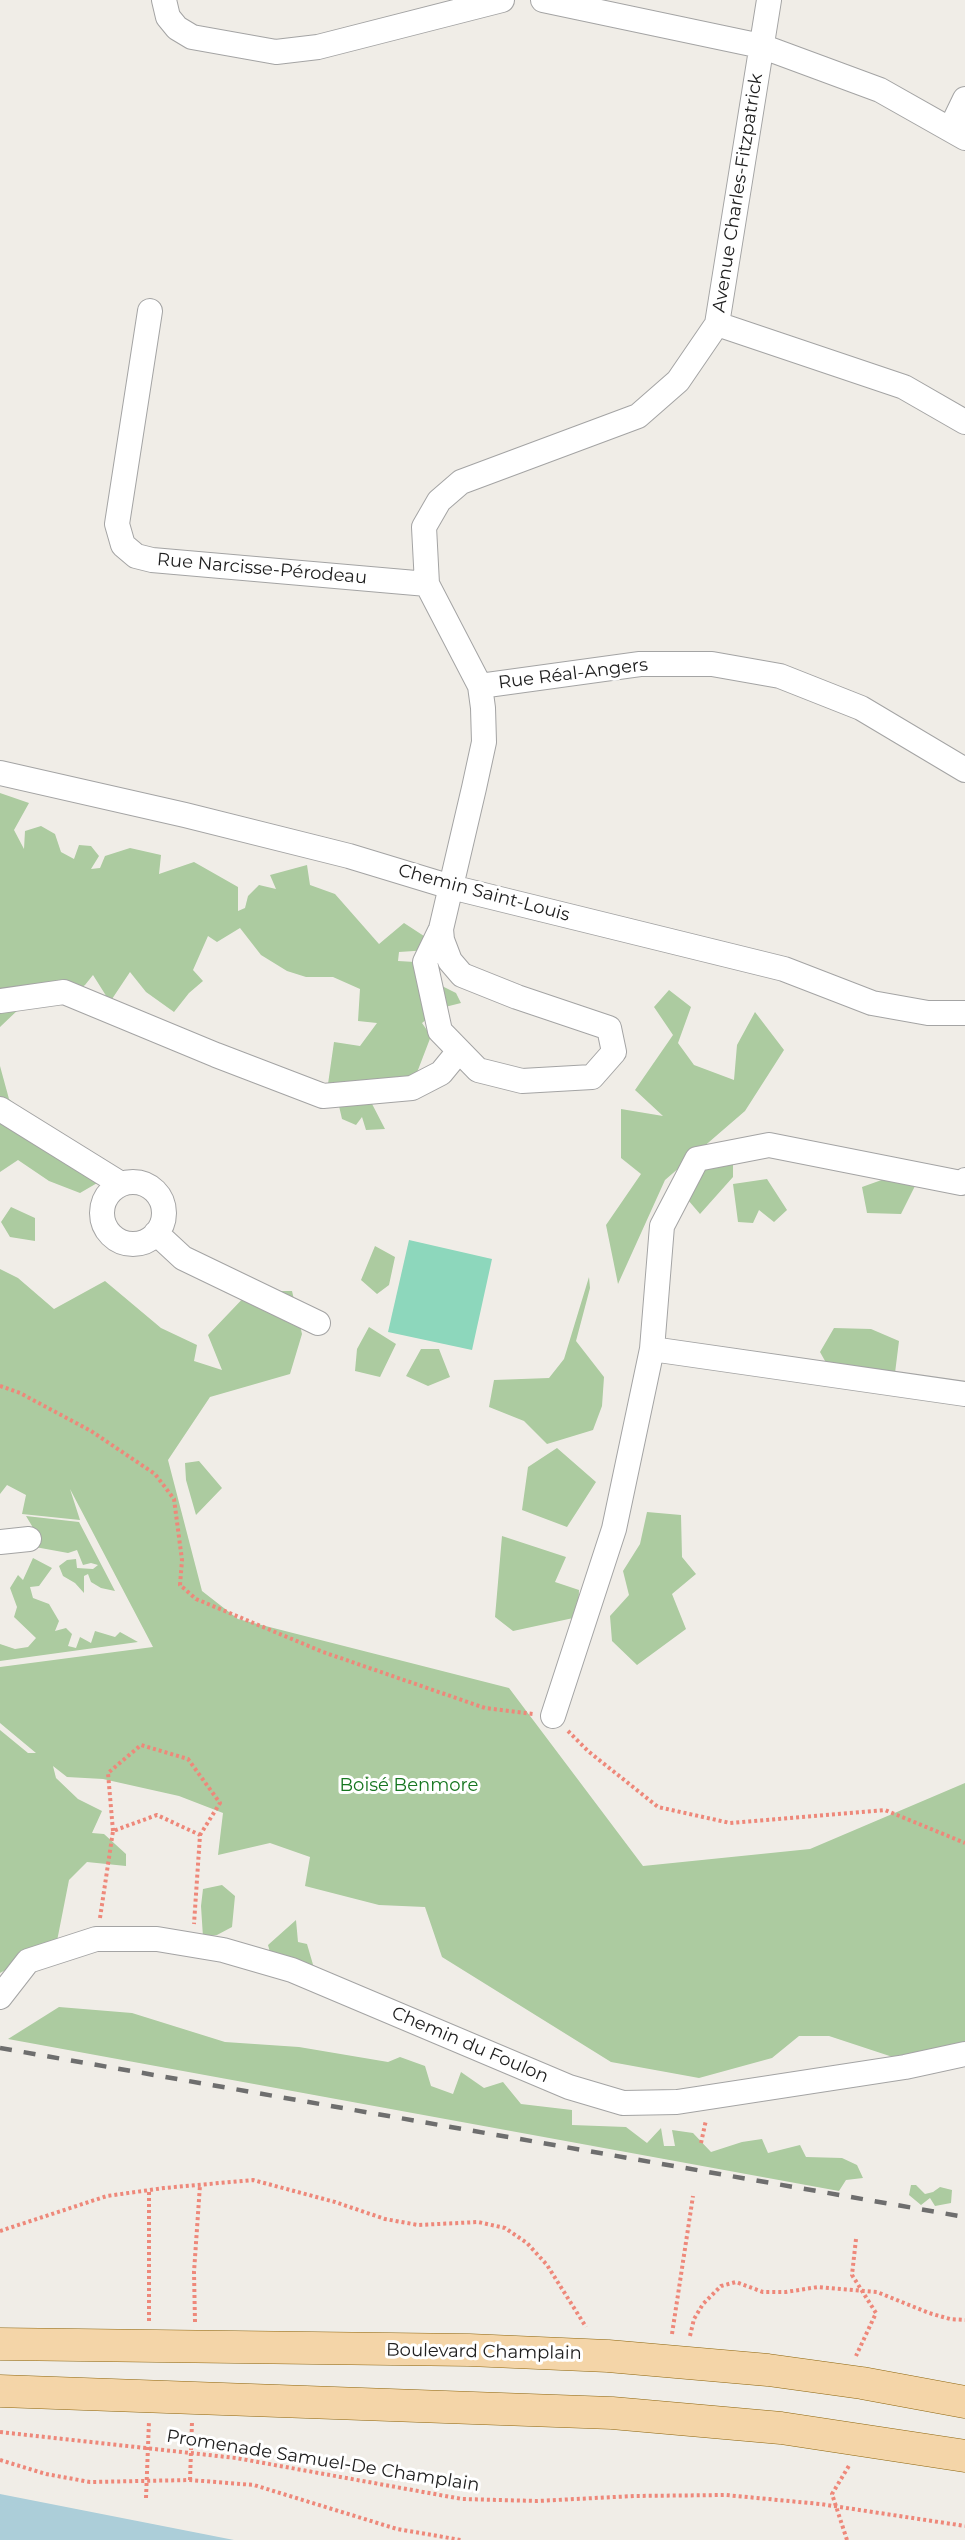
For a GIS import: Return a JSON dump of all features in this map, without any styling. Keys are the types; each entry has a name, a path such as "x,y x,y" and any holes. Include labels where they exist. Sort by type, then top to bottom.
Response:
{"main road":[{"name":"Boulevard Champlain","path":"0,2344 469,2350 608,2356 768,2370 862,2383 965,2402"},
{"path":"0,2391 612,2413 781,2428 965,2456"}],"street":[{"path":"164,0 168,17 177,28 192,37 276,51 318,47 502,0"},
{"path":"543,0 761,46 880,90 958,133 965,99"},
{"name":"Avenue Charles-Fitzpatrick","path":"441,929 442,940 450,961 462,975 517,997 609,1028 614,1052 592,1077 522,1081 478,1070 440,1031 425,962 441,929 484,742 480,686 427,584 424,527 439,501 461,482 638,416 678,381 717,324 769,0"},
{"name":"Rue Narcisse-Pérodeau","path":"150,311 117,524 123,544 136,555 152,560 427,584"},
{"path":"717,324 904,387 965,422"},
{"name":"Rue Réal-Angers","path":"480,686 640,664 712,664 780,676 861,708 965,770"},
{"name":"Chemin Saint-Louis","path":"0,773 185,815 349,856 451,887 784,969 872,1003 928,1013 965,1013"},
{"path":"0,1001 64,992 216,1056 323,1096 412,1088 441,1073 459,1051"},
{"path":"0,1109 121,1184"},
{"path":"553,1716 614,1529 652,1349 662,1226 697,1159 769,1145 961,1183 965,1180"},
{"path":"141,1183 151,1187 163,1204 164,1214 156,1233 139,1243 120,1240 111,1234 103,1217 106,1198 121,1184 141,1183"},
{"path":"156,1233 183,1257 318,1323"},
{"path":"652,1349 965,1394"},
{"path":"0,1542 29,1539"},
{"name":"Chemin du Foulon","path":"0,1997 28,1961 96,1940 157,1939 223,1950 292,1970 568,2087 623,2103 677,2102 905,2067 965,2055"}],"path":[{"path":"0,1386 20,1393 91,1431 155,1474 174,1499 182,1560 180,1585 196,1599 324,1652 485,1707 553,1716 588,1751 658,1807 730,1823 885,1810 965,1843"},
{"path":"96,1940 113,1831 108,1773 141,1745 188,1759 220,1803 200,1835 192,1918 198,1946"},
{"path":"113,1831 157,1815 200,1835"},
{"path":"0,2231 107,2196 253,2180 335,2202 385,2219 418,2225 478,2222 505,2228 527,2243 547,2265 586,2327"},
{"path":"194,2272 200,2185"},
{"path":"672,2334 693,2196"},
{"path":"690,2336 694,2319 703,2304 721,2286 736,2282 763,2292 786,2292 818,2287 877,2292 929,2313 950,2319 965,2320"},
{"name":"Promenade Samuel-De Champlain","path":"0,2432 236,2458 462,2499 537,2501 633,2496 726,2495 820,2504 965,2526"},
{"path":"0,2460 46,2474 90,2482 190,2480 254,2485 397,2529 461,2540"}],"green space":[{"path":"0,793 29,803 14,830 24,849 25,831 41,826 55,834 61,852 74,859 79,845 91,846 99,856 91,869 100,868 105,856 130,848 161,855 159,874 194,862 238,887 238,911 245,908 248,896 259,885 276,889 270,875 307,865 310,885 335,894 379,944 404,923 427,938 429,950 399,952 398,961 432,963 432,981 456,993 461,1003 441,1008 422,1023 431,1036 413,1083 328,1084 334,1042 360,1046 377,1023 358,1021 360,989 333,977 306,977 287,971 261,955 240,928 217,942 208,936 193,970 203,981 189,993 174,1012 146,992 130,972 110,1002 93,975 85,985 64,999 20,1008 0,1027"},
{"path":"669,990 691,1007 678,1043 694,1065 734,1080 737,1045 755,1012 784,1050 745,1111 665,1180 618,1284 606,1225 641,1174 621,1158 621,1109 663,1116 635,1090 673,1035 654,1007"},
{"path":"0,1066 9,1099 104,1179 80,1193 49,1181 18,1160 0,1172"},
{"path":"370,1100 385,1129 366,1130 362,1117 356,1125 342,1119 339,1106"},
{"path":"733,1161 733,1177 700,1214 688,1200 702,1167"},
{"path":"890,1177 915,1186 901,1214 867,1213 862,1187"},
{"path":"767,1179 787,1210 774,1222 759,1210 753,1223 738,1222 733,1184"},
{"path":"11,1207 35,1218 35,1241 10,1237 1,1222"},
{"path":"409,1240 492,1259 472,1350 388,1332"},
{"path":"375,1246 395,1257 389,1285 377,1294 361,1280"},
{"name":"Boisé Benmore","path":"0,1269 18,1278 54,1309 105,1281 161,1328 197,1345 194,1361 222,1370 208,1335 250,1291 292,1291 302,1334 290,1374 210,1397 168,1460 202,1591 238,1619 509,1688 643,1866 810,1849 965,1783 965,2056 917,2065 829,2036 799,2036 772,2058 699,2078 611,2062 442,1957 425,1907 379,1905 305,1886 310,1857 270,1843 218,1855 223,1813 179,1796 103,1779 67,1777 53,1766 56,1778 78,1799 102,1811 92,1833 104,1834 126,1854 126,1866 87,1862 69,1880 57,1941 0,1973 0,1730 28,1753 36,1753 0,1723 0,1667 153,1647 70,1489 80,1520 22,1514 26,1495 7,1485 0,1494"},
{"path":"589,1277 590,1288 576,1341 604,1377 602,1406 593,1430 547,1444 524,1421 489,1407 494,1380 549,1378 564,1359"},
{"path":"369,1327 396,1344 380,1377 355,1371 357,1349"},
{"path":"834,1328 871,1329 899,1341 895,1373 838,1384 820,1352"},
{"path":"421,1349 439,1349 450,1377 428,1386 406,1376"},
{"path":"557,1448 596,1482 567,1527 522,1510 528,1467"},
{"path":"199,1461 222,1488 196,1515 186,1480 185,1463"},
{"path":"647,1512 681,1515 682,1557 696,1574 672,1594 686,1629 637,1665 612,1641 610,1616 629,1595 623,1571 640,1544"},
{"path":"26,1516 79,1522 115,1591 101,1588 91,1582 88,1574 84,1576 84,1593 75,1583 63,1576 59,1566 67,1560 76,1559 77,1568 93,1569 98,1565 91,1563 83,1565 77,1550 68,1553 35,1547 32,1526"},
{"path":"502,1536 566,1557 555,1582 579,1590 578,1617 513,1631 495,1617"},
{"path":"33,1558 52,1568 39,1586 30,1587 33,1598 49,1604 59,1621 55,1631 66,1628 72,1634 68,1646 76,1648 80,1637 91,1643 95,1631 115,1637 120,1632 138,1642 0,1661 0,1644 15,1649 28,1647 36,1638 14,1617 17,1607 10,1588 18,1575 23,1580"},
{"path":"222,1885 235,1896 232,1927 217,1935 203,1937 201,1906 203,1889"},
{"path":"296,1920 298,1942 307,1944 314,1968 271,1956 268,1945"},
{"path":"59,2007 132,2013 225,2042 299,2047 388,2062 400,2057 425,2066 431,2086 453,2094 461,2072 484,2088 503,2082 521,2104 572,2110 572,2125 626,2127 647,2143 661,2128 664,2146 675,2146 672,2130 693,2133 711,2152 742,2142 762,2139 768,2153 800,2145 806,2157 842,2158 857,2165 863,2178 846,2180 839,2191 8,2039"},
{"path":"911,2185 916,2185 925,2194 940,2187 952,2190 951,2203 935,2206 930,2198 921,2205 909,2195"}],"water":[{"path":"0,2494 234,2540 0,2540"}],"railway":[{"path":"0,2048 965,2217"}]}
